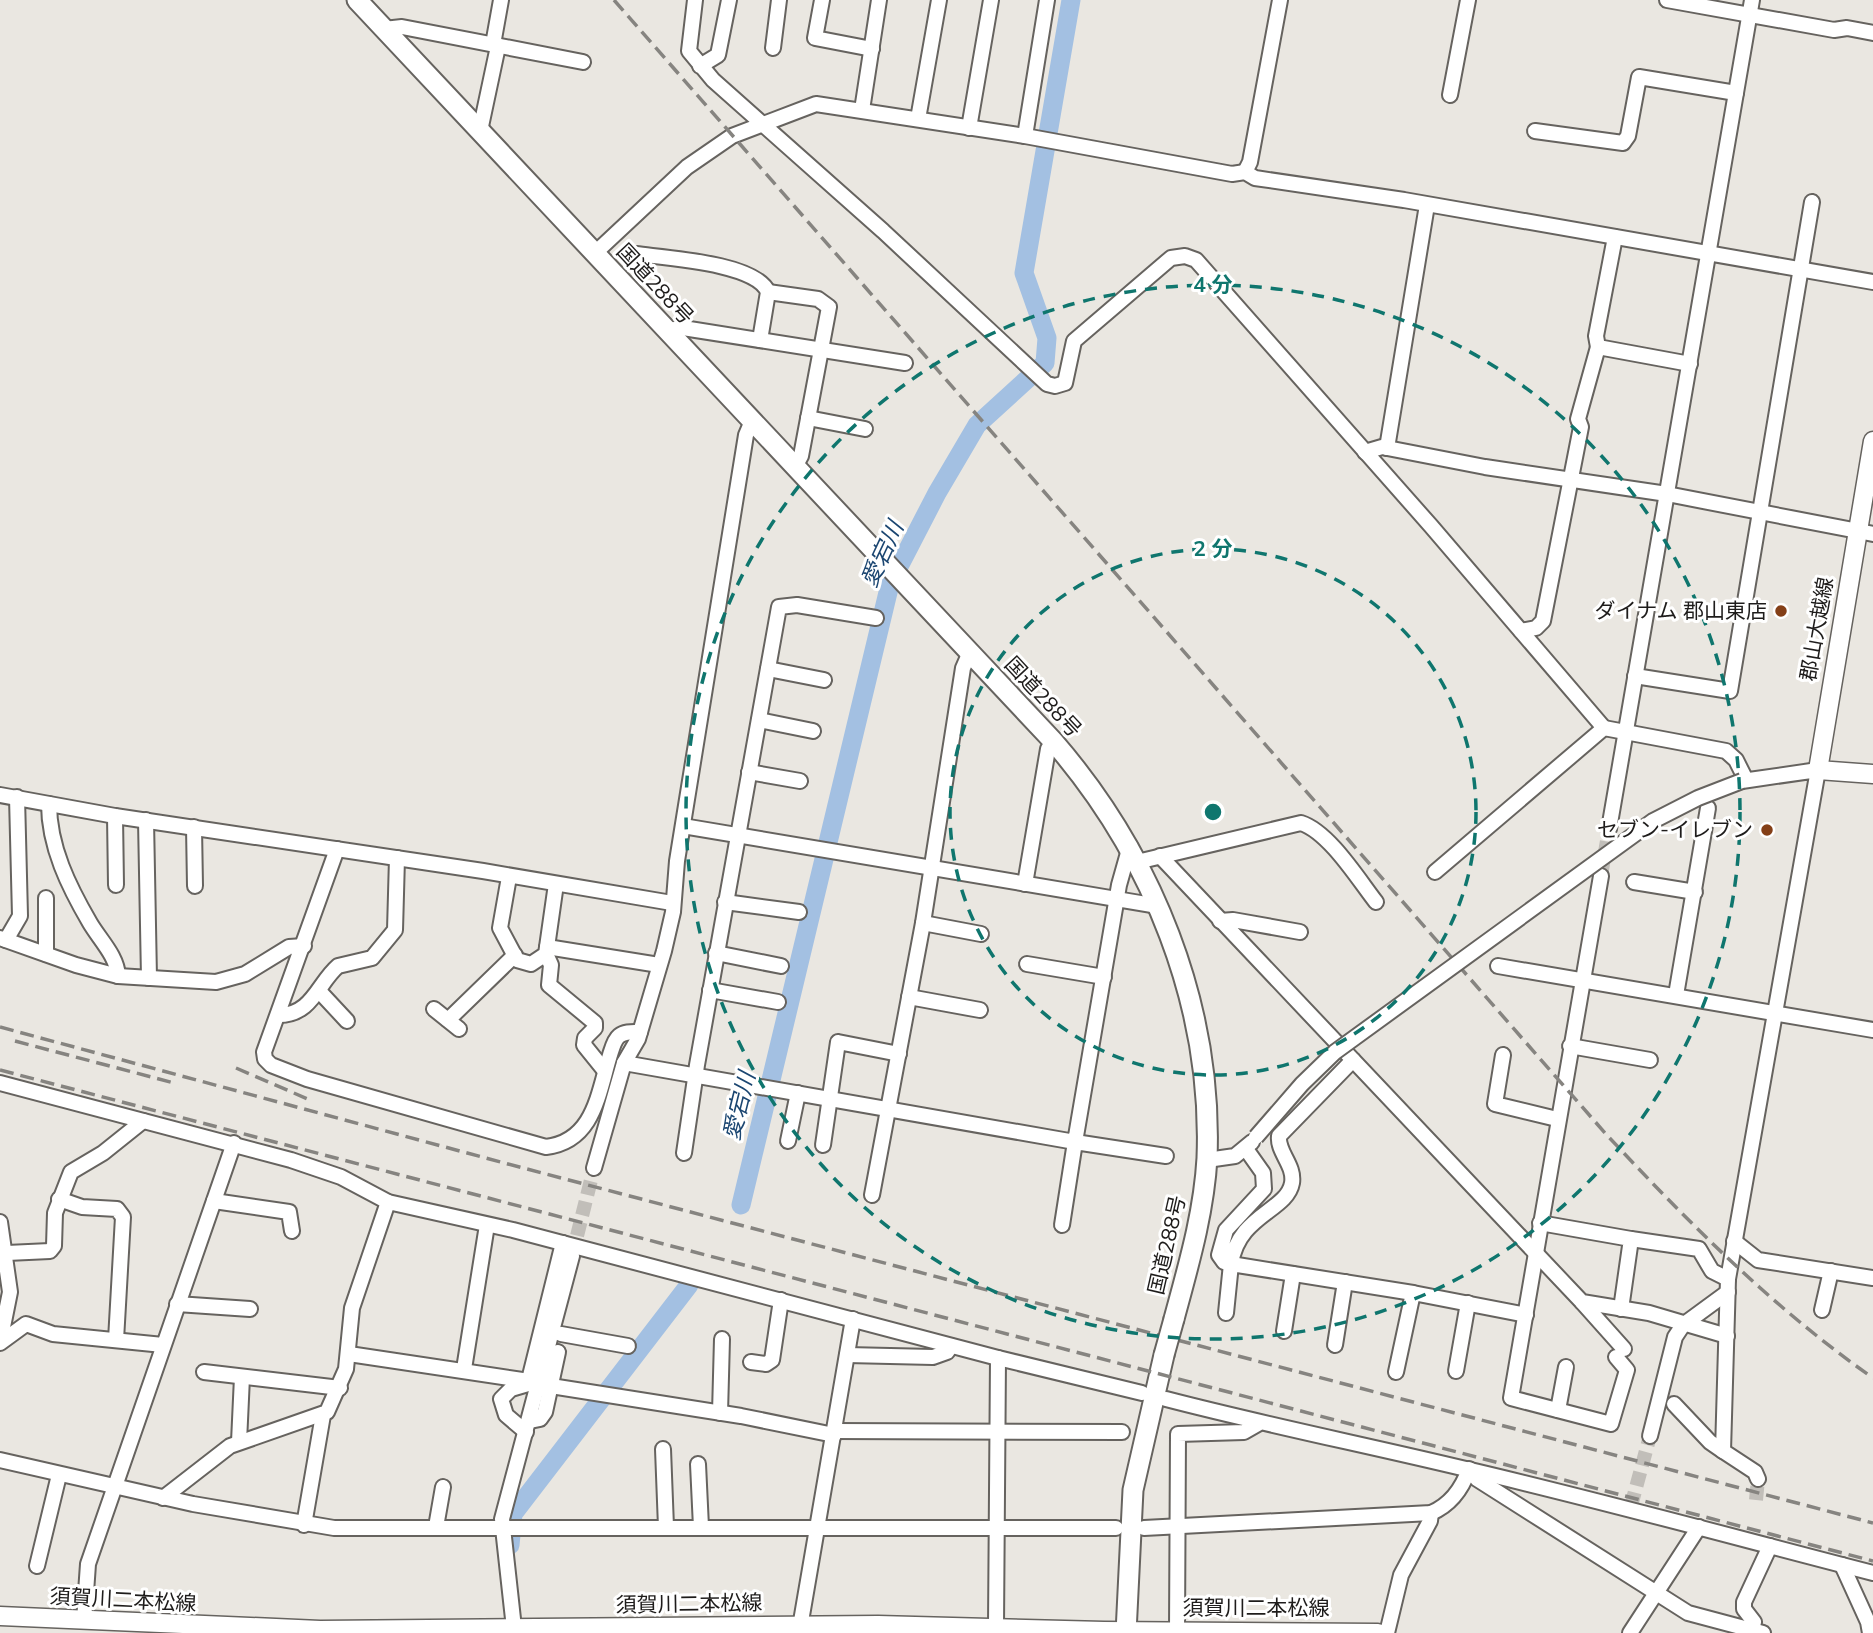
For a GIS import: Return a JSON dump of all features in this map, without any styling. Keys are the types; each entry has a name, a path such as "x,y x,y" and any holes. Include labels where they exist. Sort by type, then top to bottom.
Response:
{"highway":[{"name":"国道288号","path":"357,0 1053,741 1095,792 1134,854 1158,906 1184,979 1203,1068 1207,1160 1198,1224 1133,1490 1126,1632"}],"main road":[{"name":"郡山大越線","path":"1818,770 1865,533 1873,441"},
{"path":"1818,770 1873,774"},
{"name":"須賀川二本松線","path":"0,1616 59,1626 84,1621 320,1630 971,1629 996,1626 1126,1632 1378,1633"}],"street":[{"path":"480,131 497,51 495,45 501,0"},
{"path":"695,0 688,47 700,66 1047,384 1059,386 1069,378 1070,353 1074,341 1171,258 1190,256 1202,265 1604,728 1726,751 1736,760 1744,780"},
{"path":"700,66 718,55 729,0"},
{"path":"773,48 779,0"},
{"path":"822,0 815,38 872,49"},
{"path":"862,110 879,0"},
{"path":"918,119 939,0"},
{"path":"969,128 991,0"},
{"path":"1025,136 1047,0"},
{"path":"1245,172 1250,162 1280,0"},
{"path":"1450,94 1468,0"},
{"path":"1667,0 1750,7 1835,30 1847,27 1873,33"},
{"path":"1609,829 1710,253 1750,7"},
{"path":"384,29 402,27 583,62"},
{"path":"1535,131 1623,143 1628,136 1639,77 1736,93"},
{"path":"595,253 687,167 732,136 816,104 1025,136 1232,174 1245,172 1255,178 1873,282"},
{"path":"1635,676 1730,691 1812,202"},
{"path":"1387,448 1426,205"},
{"path":"1521,631 1536,628 1543,621 1581,427 1578,419 1598,347 1596,336 1615,237"},
{"path":"636,254 732,269 759,279 768,292 760,340"},
{"path":"768,292 818,299 827,304 829,312 801,456 795,467"},
{"path":"667,330 683,328 905,363"},
{"path":"1598,347 1690,364"},
{"path":"808,418 865,429"},
{"path":"594,1168 624,1063 640,1032 659,965 672,903 728,537 746,435 752,421"},
{"path":"1365,452 1373,447 1387,448 1667,494 1865,533"},
{"path":"684,1153 725,902 781,605 876,618"},
{"path":"872,1195 923,923 963,668 970,652"},
{"path":"768,669 824,680"},
{"path":"759,720 813,731"},
{"path":"1436,872 1604,728"},
{"path":"1025,884 1048,749 1053,741"},
{"path":"1207,1160 1235,1156 1246,1149 1302,1084 1335,1052 1653,821 1698,798 1744,780 1818,770 1734,1241 1728,1285 1723,1451"},
{"path":"749,772 800,781"},
{"path":"0,795 115,816 672,903"},
{"path":"17,797 20,915 3,939 118,976 226,981 255,969 289,947 304,946"},
{"path":"49,804 52,837 67,880 112,956 118,976"},
{"path":"1676,995 1709,808"},
{"path":"115,816 116,885"},
{"path":"146,820 149,978"},
{"path":"1062,1225 1117,901 1134,854 1160,856 1301,823 1312,827 1325,839 1376,902"},
{"path":"683,826 1158,906"},
{"path":"194,827 195,886"},
{"path":"337,849 263,1056 271,1065 307,1079 538,1146 565,1144 578,1136 590,1117 619,1036 640,1032"},
{"path":"1160,856 1220,921 1353,1060 1537,1254 1582,1302 1620,1353 1627,1370 1611,1424 1511,1398 1537,1254 1581,980 1601,876"},
{"path":"279,1015 296,1012 320,992 338,966 372,958 391,938 396,930 397,858"},
{"path":"509,877 500,928 517,960 531,964 546,950"},
{"path":"1634,882 1695,892"},
{"path":"556,884 546,950 551,965 549,985 595,1023 595,1028 585,1038 584,1045 605,1071"},
{"path":"46,898 46,954"},
{"path":"725,902 799,912"},
{"path":"1220,921 1233,920 1300,932"},
{"path":"923,923 981,934"},
{"path":"546,950 659,965"},
{"path":"716,953 781,966"},
{"path":"434,1009 454,1025 515,955"},
{"path":"1027,964 1104,976"},
{"path":"1498,966 1873,1030"},
{"path":"710,989 778,1002"},
{"path":"320,992 347,1021"},
{"path":"909,997 980,1010"},
{"path":"823,1145 838,1042 899,1054"},
{"path":"1570,1046 1650,1060"},
{"path":"1503,1055 1495,1104 1558,1119"},
{"path":"1226,1314 1234,1245 1241,1234 1283,1199 1291,1185 1291,1171 1278,1142 1279,1136 1338,1072 1353,1060"},
{"path":"624,1063 889,1111 1166,1156"},
{"path":"0,1083 234,1143 341,1177 388,1202 563,1243 576,1252 781,1300 951,1346 1142,1393"},
{"path":"788,1141 798,1093"},
{"path":"7,1253 50,1251 54,1247 59,1199 71,1172 103,1153 143,1121"},
{"path":"84,1621 88,1564 234,1143"},
{"path":"1246,1149 1263,1173 1265,1184 1261,1194 1226,1230 1219,1255 1224,1262 1413,1293 1526,1315"},
{"path":"59,1199 82,1207 117,1209 123,1217 116,1340"},
{"path":"214,1201 289,1212 292,1231"},
{"path":"304,1525 323,1415 340,1388 349,1354 352,1308 388,1202"},
{"path":"0,1222 7,1253 10,1301 0,1343"},
{"path":"1540,1223 1699,1249 1712,1271 1728,1285"},
{"path":"464,1369 488,1225"},
{"path":"1621,1308 1631,1239"},
{"path":"1734,1241 1758,1260 1873,1278"},
{"path":"505,1630 502,1526 506,1502 528,1426 563,1243"},
{"path":"537,1384 561,1334 576,1252"},
{"path":"537,1384 576,1252"},
{"path":"1822,1310 1831,1271"},
{"path":"1284,1331 1293,1274"},
{"path":"1335,1345 1345,1282"},
{"path":"1650,1436 1673,1346 1683,1325 1728,1285"},
{"path":"1396,1372 1413,1293"},
{"path":"751,1362 766,1364 772,1360 781,1300"},
{"path":"1582,1302 1672,1319 1683,1325 1727,1336"},
{"path":"1457,1371 1468,1303"},
{"path":"177,1304 250,1309"},
{"path":"800,1629 853,1319"},
{"path":"0,1343 26,1324 53,1334 163,1345"},
{"path":"561,1334 628,1346"},
{"path":"720,1413 722,1339"},
{"path":"847,1354 933,1357 947,1352 951,1346"},
{"path":"349,1354 464,1369 537,1384 834,1433 1122,1432"},
{"path":"996,1626 998,1358"},
{"path":"1558,1410 1566,1367"},
{"path":"204,1372 340,1388"},
{"path":"239,1442 242,1377"},
{"path":"528,1426 506,1415 501,1399 508,1390 537,1384"},
{"path":"1166,1399 1258,1424 1469,1469 1631,1508 1873,1573"},
{"path":"1674,1404 1710,1442 1755,1472 1758,1479"},
{"path":"163,1498 221,1451 303,1419 323,1415"},
{"path":"1177,1631 1178,1434 1244,1432 1258,1424"},
{"path":"663,1449 666,1527"},
{"path":"0,1461 163,1498 304,1525 334,1528 1116,1528"},
{"path":"698,1464 701,1527"},
{"path":"1144,1528 1431,1513 1450,1501 1463,1485 1469,1469"},
{"path":"1469,1469 1477,1479 1688,1613 1755,1632 1754,1622 1744,1609 1744,1602 1770,1546"},
{"path":"37,1566 59,1475"},
{"path":"436,1527 443,1487"},
{"path":"1387,1633 1401,1575 1430,1521 1431,1513"},
{"path":"1630,1633 1699,1527"},
{"path":"1842,1566 1868,1622 1870,1633"}],"waterway":[{"name":"愛宕川","path":"741,1205 890,584 937,493 977,425 1045,363 1047,338 1024,273 1071,0"},
{"name":"愛宕川","path":"510,1545 513,1514 689,1285"}],"tunnel":[{"path":"1601,876 1609,829"},
{"path":"572,1256 594,1168"},
{"path":"1631,1506 1650,1436"},
{"path":"1756,1500 1758,1479"}],"railway":[{"path":"614,0 1605,1133 1733,1263 1801,1323 1873,1378"},
{"path":"0,1027 508,1164 1873,1523"},
{"path":"15,1041 174,1083"},
{"path":"236,1068 310,1100"},
{"path":"0,1070 1873,1561"}],"place":[{"name":"ダイナム 郡山東店","path":"1781,611"},
{"name":"セブン-イレブン","path":"1767,830"}]}
